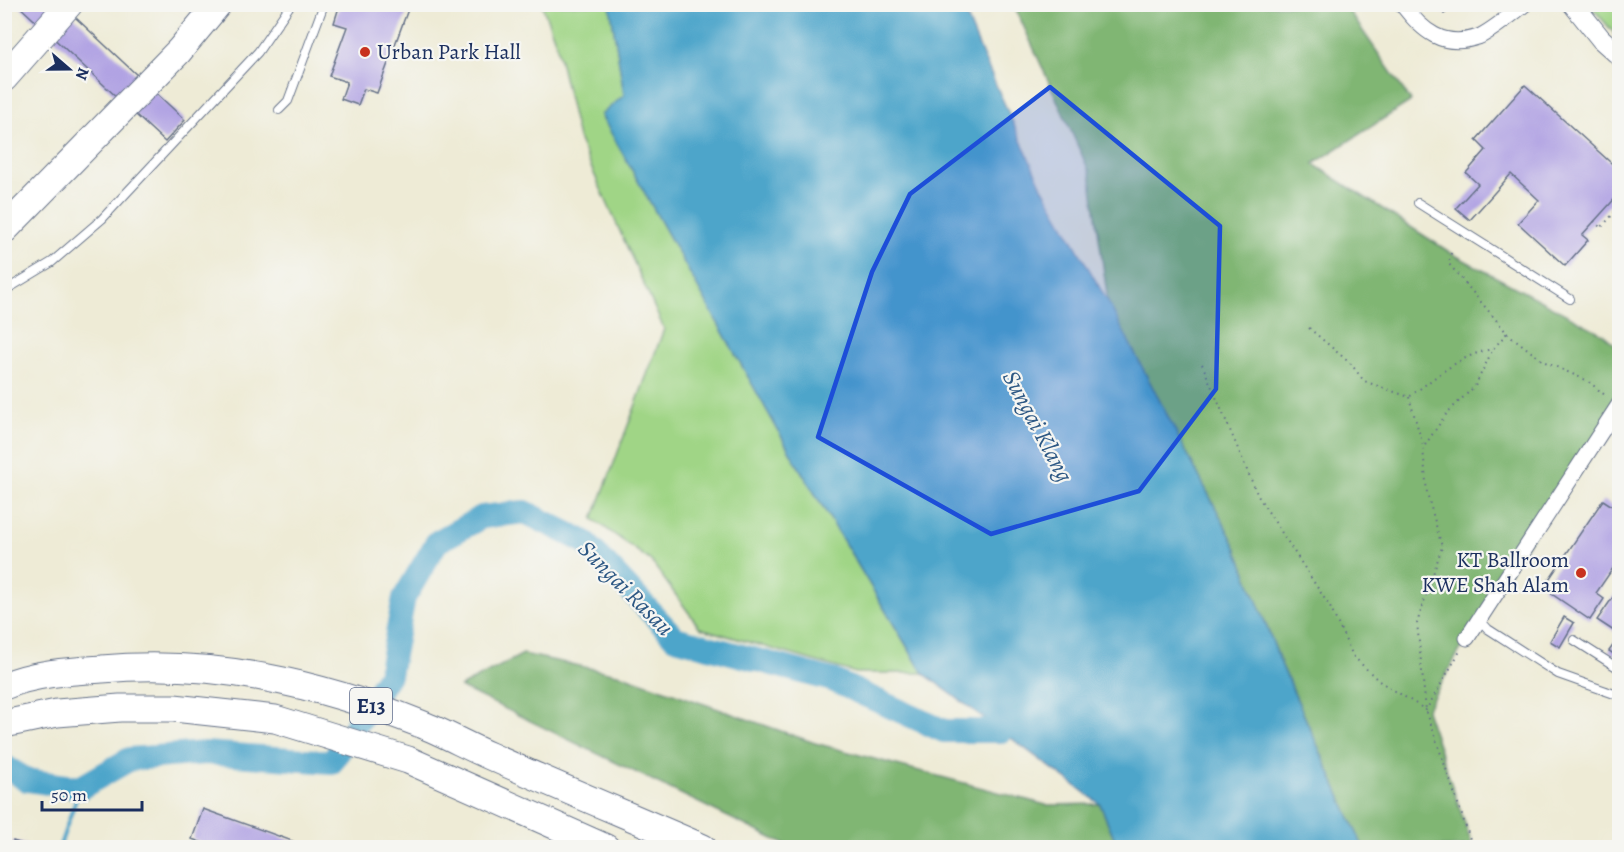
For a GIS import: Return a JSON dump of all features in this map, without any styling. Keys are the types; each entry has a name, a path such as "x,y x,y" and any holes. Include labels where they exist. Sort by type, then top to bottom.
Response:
{"highway":[{"path":"4,78 14,61 69,4"},
{"path":"4,230 179,51 218,4"},
{"name":"E13","path":"8,683 74,671 137,666 235,672 319,688 422,724 490,756 703,848"},
{"name":"E13","path":"4,724 57,713 120,708 174,708 275,719 408,760 606,848"}],"street":[{"path":"1402,4 1418,26 1436,37 1457,41 1479,36 1525,4"},
{"path":"1573,4 1601,39 1620,56"},
{"path":"1467,638 1619,404"}],"lane":[{"path":"4,291 52,262 102,219 258,52 291,4"},
{"path":"279,110 288,101 324,4"},
{"path":"1418,203 1570,299"},
{"path":"1479,619 1488,629 1558,674 1620,696"},
{"path":"1574,640 1618,668 1620,674"}],"path":[{"path":"1594,221 1601,228 1620,206"},
{"path":"1451,253 1449,264 1507,333 1543,361 1588,381 1619,404"},
{"path":"1309,327 1351,364 1364,381 1409,397"},
{"path":"1423,448 1447,412 1475,386 1493,349 1507,333"},
{"path":"1409,397 1477,352 1493,349"},
{"path":"1203,364 1258,496 1330,607 1353,656 1379,681 1426,710"},
{"path":"1409,397 1423,448 1427,493 1442,548 1417,623 1426,710 1473,848"},
{"path":"1426,710 1467,638"}],"highlighted area":[{"path":"1050,87 1220,226 1216,389 1139,491 991,534 818,437 872,272 910,194"}],"green space":[{"path":"542,5 610,5 624,95 601,115 797,464 923,673 856,673 700,628 651,561 593,519 664,329 578,138 556,43"},
{"path":"1014,5 1345,5 1411,101 1313,164 1451,253 1603,334 1619,348 1619,402 1467,638 1426,710 1473,847 1363,847 1282,666 1236,547 1108,302 1090,173"},
{"path":"1590,5 1619,5 1619,39"},
{"path":"523,654 622,675 815,743 1046,805 1100,804 1118,847 790,847 460,687"}],"water":[{"name":"Sungai Klang","path":"610,5 962,5 1042,187 1108,302 1236,547 1282,666 1363,847 1118,847 1100,804 923,673 797,464 601,115 624,95"}],"building":[{"path":"17,4 61,4 185,120 165,142"},
{"name":"Urban Park Hall","path":"340,4 354,8 355,4 410,4 377,93 364,89 358,105 341,99 347,82 329,76 347,27 334,23"},
{"path":"1440,4 1461,4 1444,14"},
{"path":"1525,85 1620,171 1620,193 1582,235 1588,240 1565,266 1518,223 1539,200 1511,174 1470,220 1456,208 1478,184 1466,173 1486,150 1476,140"},
{"name":"KT Ballroom KWE Shah Alam","path":"1603,500 1620,511 1620,558 1596,593 1604,599 1590,620 1543,588"},
{"path":"1620,587 1620,635 1597,620"},
{"path":"1564,617 1574,623 1560,647 1550,641"},
{"path":"1620,636 1620,658 1609,651"},
{"path":"203,809 309,848 216,848 192,839"},
{"path":"13,841 32,847 11,848"}],"waterway":[{"name":"Sungai Rasau","path":"4,766 27,780 80,788 130,759 205,753 332,762 389,675 404,598 437,542 482,517 525,512 585,542 675,638 832,680 944,731 1001,731 1023,708"},
{"path":"59,848 80,788"}],"place":[{"name":"Urban Park Hall","path":"365,52"},
{"name":"KT Ballroom KWE Shah Alam","path":"1581,573"}]}
